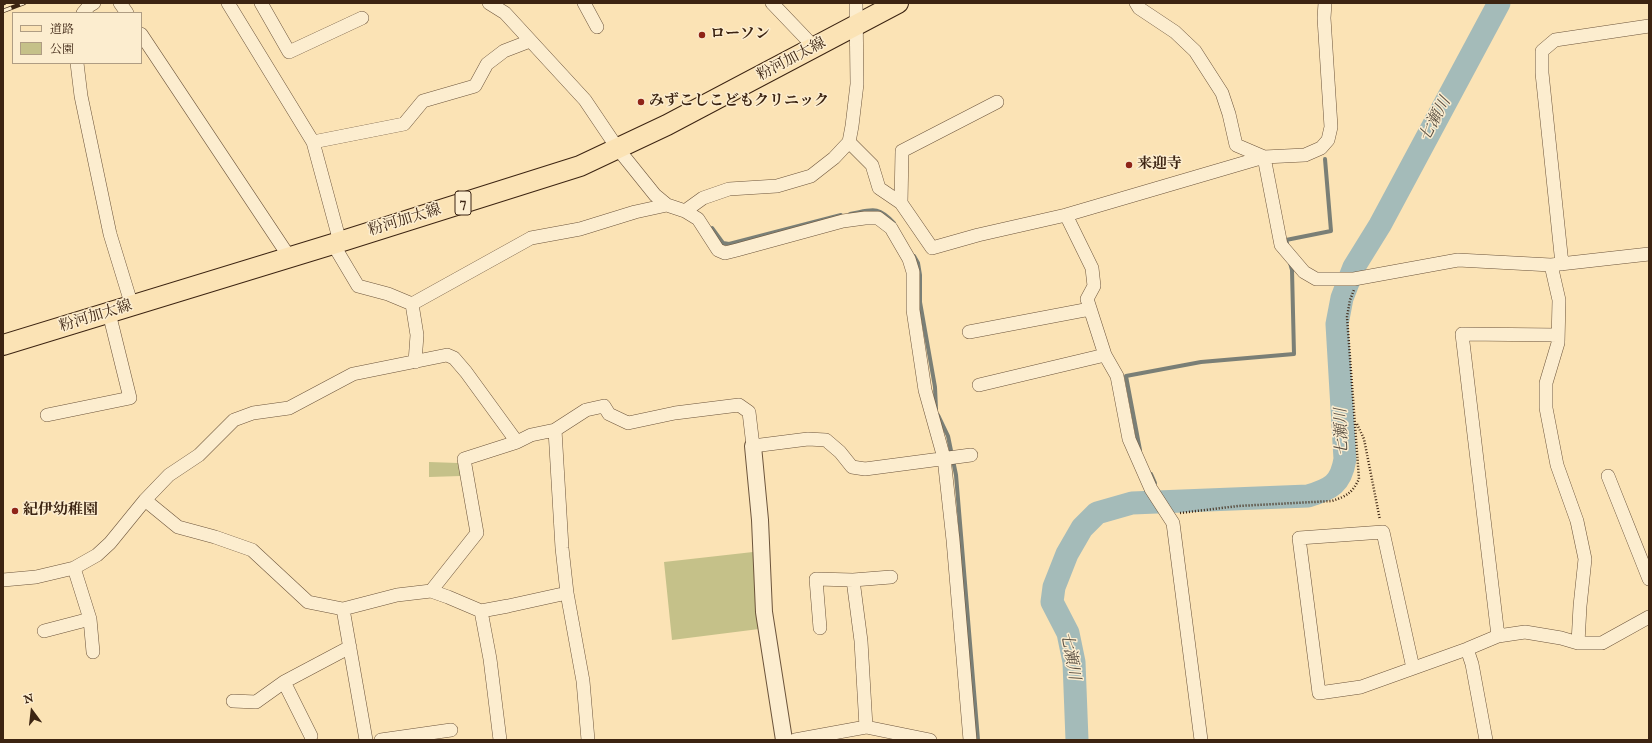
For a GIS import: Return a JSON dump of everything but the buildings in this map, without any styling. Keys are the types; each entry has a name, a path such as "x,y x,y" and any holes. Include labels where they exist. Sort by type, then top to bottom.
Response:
{"main road":[{"name":"粉河加太線","path":"3,345 290,258 580,166 674,122 898,3"}],"street":[{"path":"84,12 94,3"},
{"path":"120,3 126,12"},
{"path":"228,3 313,142 336,243 358,286 388,294 412,304"},
{"path":"261,3 289,52 362,18"},
{"path":"490,3 505,13 585,100 618,149 655,195 667,206"},
{"path":"584,3 597,27"},
{"path":"772,3 815,48"},
{"path":"685,211 703,198 729,189 777,186 811,176 834,158 849,142 857,84 856,3"},
{"path":"1136,3 1139,8 1174,32 1195,51 1222,93 1229,114 1236,145 1264,157"},
{"path":"849,142 872,166 879,188 901,203 932,248 1066,215 1264,157 1305,155 1321,148 1328,140 1331,127 1324,3"},
{"path":"1578,643 1585,559 1577,521 1557,465 1546,408 1546,383 1558,343 1559,300 1542,73 1542,51 1555,40 1649,26"},
{"path":"142,36 290,258"},
{"path":"313,142 404,124 423,101 476,86 487,64 504,51 530,41"},
{"path":"77,64 81,96 110,234 132,306"},
{"path":"901,203 902,152 997,102"},
{"path":"1264,157 1281,245 1304,272 1316,279 1356,279 1458,260 1556,264 1649,254"},
{"path":"412,304 531,238 580,228 635,212 667,206 685,211 698,219 718,250 725,253 843,221 878,218 891,228 909,259 912,272 913,310 925,390 946,457 970,740"},
{"path":"1066,215 1092,268 1094,286 1087,299 1105,356 1117,376 1129,438 1151,489 1173,523 1201,740"},
{"path":"412,304 417,335 414,362"},
{"path":"969,332 1090,309"},
{"path":"47,415 130,398 109,313"},
{"path":"1498,636 1462,334 1558,335"},
{"path":"3,580 36,577 74,568 97,555 110,543 145,500 169,475 199,455 234,420 253,413 288,408 353,374 446,355 454,358 517,442"},
{"path":"979,385 1105,356"},
{"path":"431,591 477,533 464,459 517,442 531,435 555,430 586,410 604,406 610,414 628,423 675,413 739,405 749,412 760,520 764,612 784,740"},
{"path":"555,430 562,548 567,593 583,681 588,740"},
{"path":"753,446 808,439 826,440 840,452 852,467 865,469 946,457 971,455"},
{"path":"1608,476 1649,579"},
{"path":"145,500 178,527 215,536 252,550 308,602 343,609 397,595 431,591 481,610 508,606 567,593"},
{"path":"1413,668 1383,532 1299,538 1319,693 1361,686 1413,668 1470,658 1498,636 1525,632 1561,638 1578,643 1602,644 1649,617"},
{"path":"74,568 90,619 93,652"},
{"path":"820,628 816,579 853,580 891,577"},
{"path":"853,580 861,641 866,727"},
{"path":"343,609 366,740"},
{"path":"481,610 490,659 500,740"},
{"path":"44,631 90,619"},
{"path":"233,701 256,702 284,682 350,648"},
{"path":"1470,658 1486,740"},
{"path":"284,682 311,736"},
{"path":"795,740 866,727 930,740"},
{"path":"381,740 451,730"}],"path":[{"path":"1168,516 1181,512 1238,506 1332,501 1344,497 1354,490 1359,479 1356,422 1347,317 1356,279"},
{"path":"1356,422 1364,438 1383,532"}],"green space":[{"path":"429,462 458,463 461,476 429,477"},
{"path":"753,552 759,629 672,640 664,562"}],"waterway":[{"name":"七瀬川","path":"1077,740 1074,662 1068,633 1052,602 1054,587 1067,554 1082,528 1097,513 1132,503 1308,496 1329,488 1338,480 1345,459 1337,324 1342,298 1354,267 1380,225 1499,3"},
{"path":"1287,243 1286,240 1331,231 1325,159"},
{"path":"850,214 874,210 883,213 894,223"},
{"path":"712,228 723,243 729,244 841,215"},
{"path":"914,256 918,263 920,275 920,302 935,387 936,409"},
{"path":"1140,450 1126,376 1201,362 1294,354 1292,270 1290,263"},
{"path":"938,415 948,436 956,475 978,740"},
{"path":"1151,474 1155,483"}],"railway":[{"path":"3,11 24,3"}],"place":[{"name":"ローソン","path":"702,35"},
{"name":"みずこしこどもクリニック","path":"641,102"},
{"name":"来迎寺","path":"1129,165"},
{"name":"紀伊幼稚園","path":"15,511"}]}
